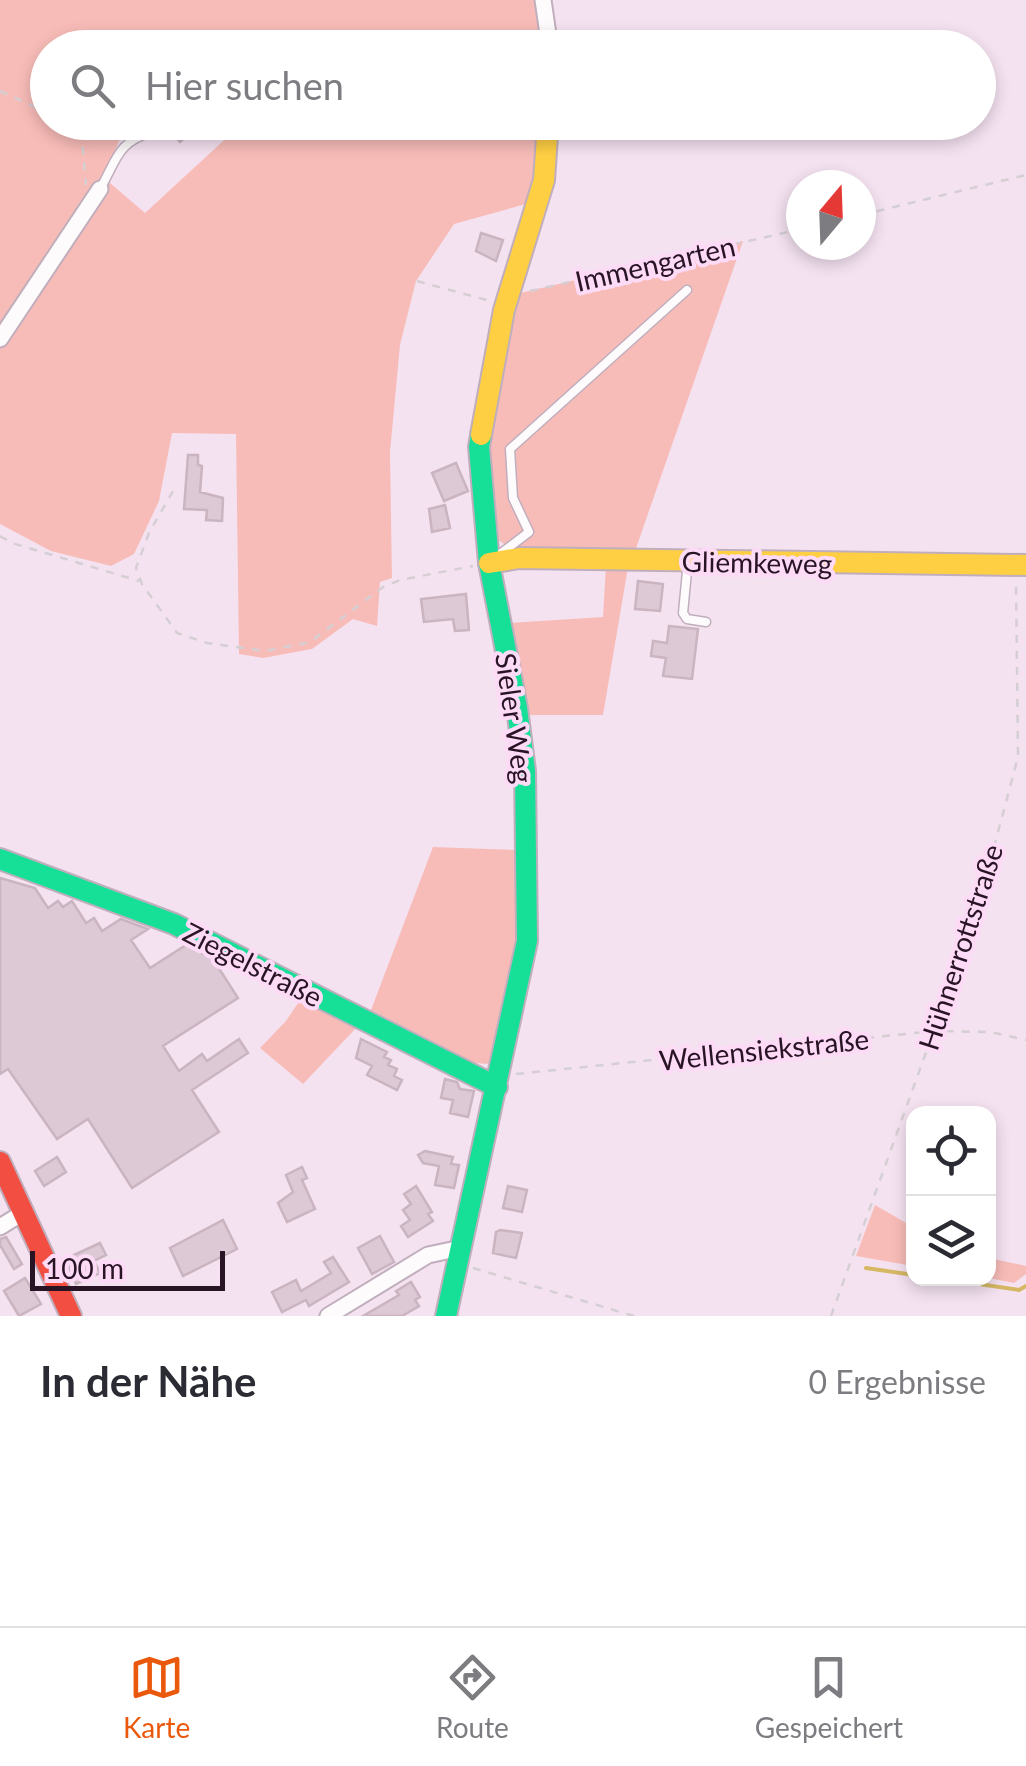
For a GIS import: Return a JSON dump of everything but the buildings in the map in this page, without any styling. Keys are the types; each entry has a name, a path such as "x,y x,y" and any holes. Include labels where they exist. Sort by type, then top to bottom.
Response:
{"street":[{"path":"543,0 547,30"},
{"name":"Sieler Weg","path":"446,1316 528,940 525,771 518,708 489,563 479,446 507,300 544,180 547,140"},
{"path":"0,339 100,189"},
{"name":"Gliemkeweg","path":"489,563 518,558 1021,565"},
{"name":"Ziegelstraße","path":"0,859 174,924 499,1080"},
{"path":"0,1162 72,1316"},
{"path":"0,1227 24,1212"},
{"path":"328,1316 428,1256 459,1256"}],"lane":[{"path":"100,189 130,140"},
{"path":"489,563 529,532 513,498 510,450 686,290"},
{"path":"688,561 686,620 706,622"}],"path":[{"path":"0,91 30,105"},
{"path":"82,140 88,206"},
{"path":"876,211 1026,174"},
{"name":"Immengarten","path":"507,300 786,233"},
{"path":"416,281 507,300"},
{"path":"173,490 136,568 141,582 177,633 206,643 264,651 310,642 382,587 489,563"},
{"path":"0,536 141,582"},
{"name":"Hühnerrottstraße","path":"831,1316 977,911 1018,757 1021,565"},
{"name":"Wellensiekstraße","path":"499,1080 934,1031 990,1032 1026,1040"},
{"path":"459,1256 634,1316"}],"shaded area":[{"path":"0,0 538,0 542,30 30,30 30,140 119,140 103,177 145,213 224,140 539,140 535,180 526,204 454,224 416,281 400,345 390,452 392,578 380,582 377,626 353,619 312,649 263,658 239,654 236,434 172,433 159,501 134,554 111,566 51,551 0,524"},
{"path":"743,241 634,554 519,554 494,537 487,446 516,294"},
{"path":"606,566 628,567 603,715 529,715 509,623 603,617"},
{"path":"433,847 516,850 517,950 495,1056 487,1064 475,1063 371,1010"},
{"path":"302,997 358,1026 303,1084 260,1048"},
{"path":"875,1205 906,1223 906,1265 856,1256"},
{"path":"996,1260 1026,1266 1026,1274 1014,1283 996,1279"}],"waterway":[{"path":"866,1268 906,1274"},
{"path":"992,1286 1019,1290 1026,1286"}],"traffic: fast":[{"path":"446,1316 527,941 525,771 489,563 481,435"},
{"path":"0,859 174,924 497,1087"}],"traffic: slow":[{"path":"481,435 504,310 544,180 547,140"},
{"path":"489,563 519,558 1026,565"}],"traffic: jam":[{"path":"0,1162 71,1316"}]}
